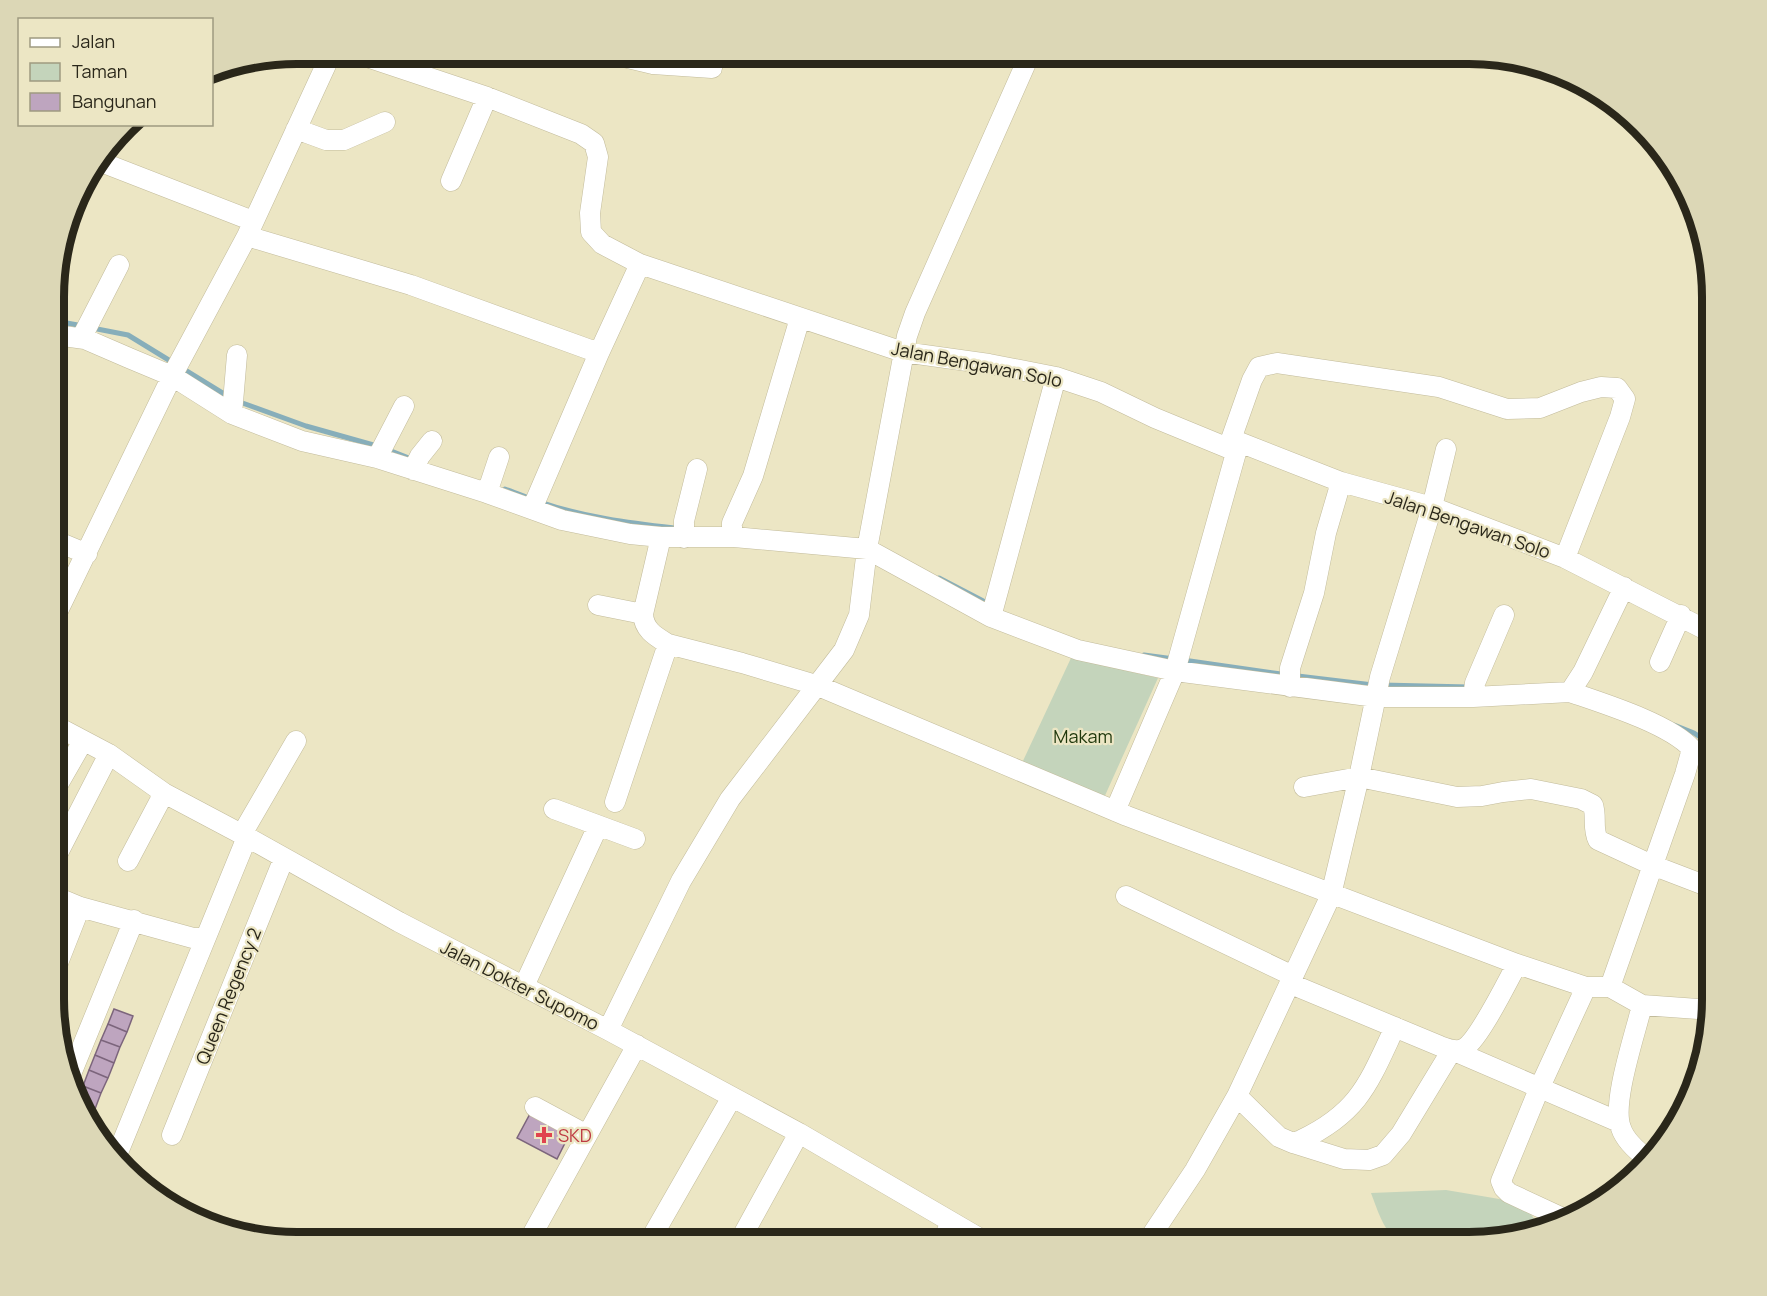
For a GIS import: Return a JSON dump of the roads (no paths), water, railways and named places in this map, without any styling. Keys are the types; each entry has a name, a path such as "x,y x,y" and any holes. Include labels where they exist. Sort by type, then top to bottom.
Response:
{"street":[{"path":"64,599 176,369 250,229 326,64"},
{"name":"Jalan Bengawan Solo","path":"389,64 487,96 581,134 594,143 598,157 590,213 591,232 602,244 640,264 903,352 989,364 1056,377 1101,392 1155,418 1341,482 1432,507 1564,558 1702,627"},
{"path":"665,64 712,68"},
{"path":"608,1030 681,881 730,799 844,650 852,633 859,615 867,549 903,352 915,313 1026,64"},
{"path":"451,181 487,96"},
{"path":"296,129 326,141 344,140 385,122"},
{"path":"107,165 250,229 599,353"},
{"path":"534,502 640,264"},
{"path":"86,331 119,265"},
{"path":"732,531 753,476 800,318"},
{"path":"64,334 86,331 176,369 233,406 302,441 381,450 420,458 489,487 534,502 562,520 630,534 661,537 683,530 732,531 867,549 992,611 1078,650 1378,688 1570,692 1626,711 1665,730 1692,749 1610,987"},
{"path":"233,406 237,355"},
{"path":"1115,811 1178,662 1233,445 1252,380 1259,367 1277,363 1439,387 1507,409 1540,408 1591,389 1617,388 1625,399 1620,417 1564,558"},
{"path":"992,611 1056,377"},
{"path":"381,450 404,406"},
{"path":"1154,1232 1195,1170 1237,1096 1331,895 1378,688 1432,507 1446,449"},
{"path":"489,487 499,457"},
{"path":"683,530 697,469"},
{"path":"1289,678 1314,592 1326,533 1341,482"},
{"path":"661,537 643,614 648,630 668,644 816,685 1115,811 1517,964 1586,987 1610,987 1642,1005 1702,1009"},
{"path":"64,544 87,554"},
{"path":"1570,692 1583,672 1624,587"},
{"path":"598,604 643,614"},
{"path":"1474,691 1504,615"},
{"path":"1660,662 1681,615"},
{"path":"615,802 668,644"},
{"name":"Jalan Dokter Supomo","path":"64,731 109,754 164,793 245,835 399,922 637,1045 799,1133 968,1232"},
{"path":"64,774 82,741"},
{"path":"120,1149 245,835 297,741"},
{"path":"64,841 109,754"},
{"path":"1304,788 1359,777 1457,797 1532,789 1581,799 1593,805 1596,815 1594,831 1598,840 1652,865 1702,884"},
{"path":"128,861 164,793"},
{"path":"554,809 635,839"},
{"path":"524,986 598,825"},
{"name":"Queen Regency 2","path":"172,1135 284,858"},
{"path":"1126,896 1292,980 1395,1027 1619,1122"},
{"path":"64,900 80,907 193,938 205,938"},
{"path":"64,948 80,907"},
{"path":"74,1065 134,920"},
{"path":"1452,1050 1466,1048 1473,1042 1517,964"},
{"path":"1555,1215 1509,1193 1501,1181 1539,1089 1586,987"},
{"path":"1642,1005 1620,1092 1619,1122 1628,1140 1643,1154"},
{"path":"1293,1143 1343,1115 1358,1098 1365,1089 1395,1027"},
{"path":"534,1232 637,1045"},
{"path":"1237,1096 1279,1137 1344,1159 1369,1160 1383,1155 1401,1134 1452,1050"},
{"path":"655,1232 732,1097"},
{"path":"535,1107 587,1135"},
{"path":"745,1232 799,1133"},
{"path":"946,1232 951,1222"}],"waterway":[{"path":"64,322 83,326"},
{"path":"92,328 128,335 229,397"},
{"path":"237,401 306,426 377,446"},
{"path":"386,449 414,460"},
{"path":"505,489 589,516 674,528"},
{"path":"939,578 989,604"},
{"path":"1144,655 1174,659"},
{"path":"1183,660 1373,685"},
{"path":"1382,685 1469,687"},
{"path":"1674,725 1702,738"}],"place":[{"name":"SKD","path":"544,1135"}],"park label":[{"name":"Makam","path":"1083,736"}]}
